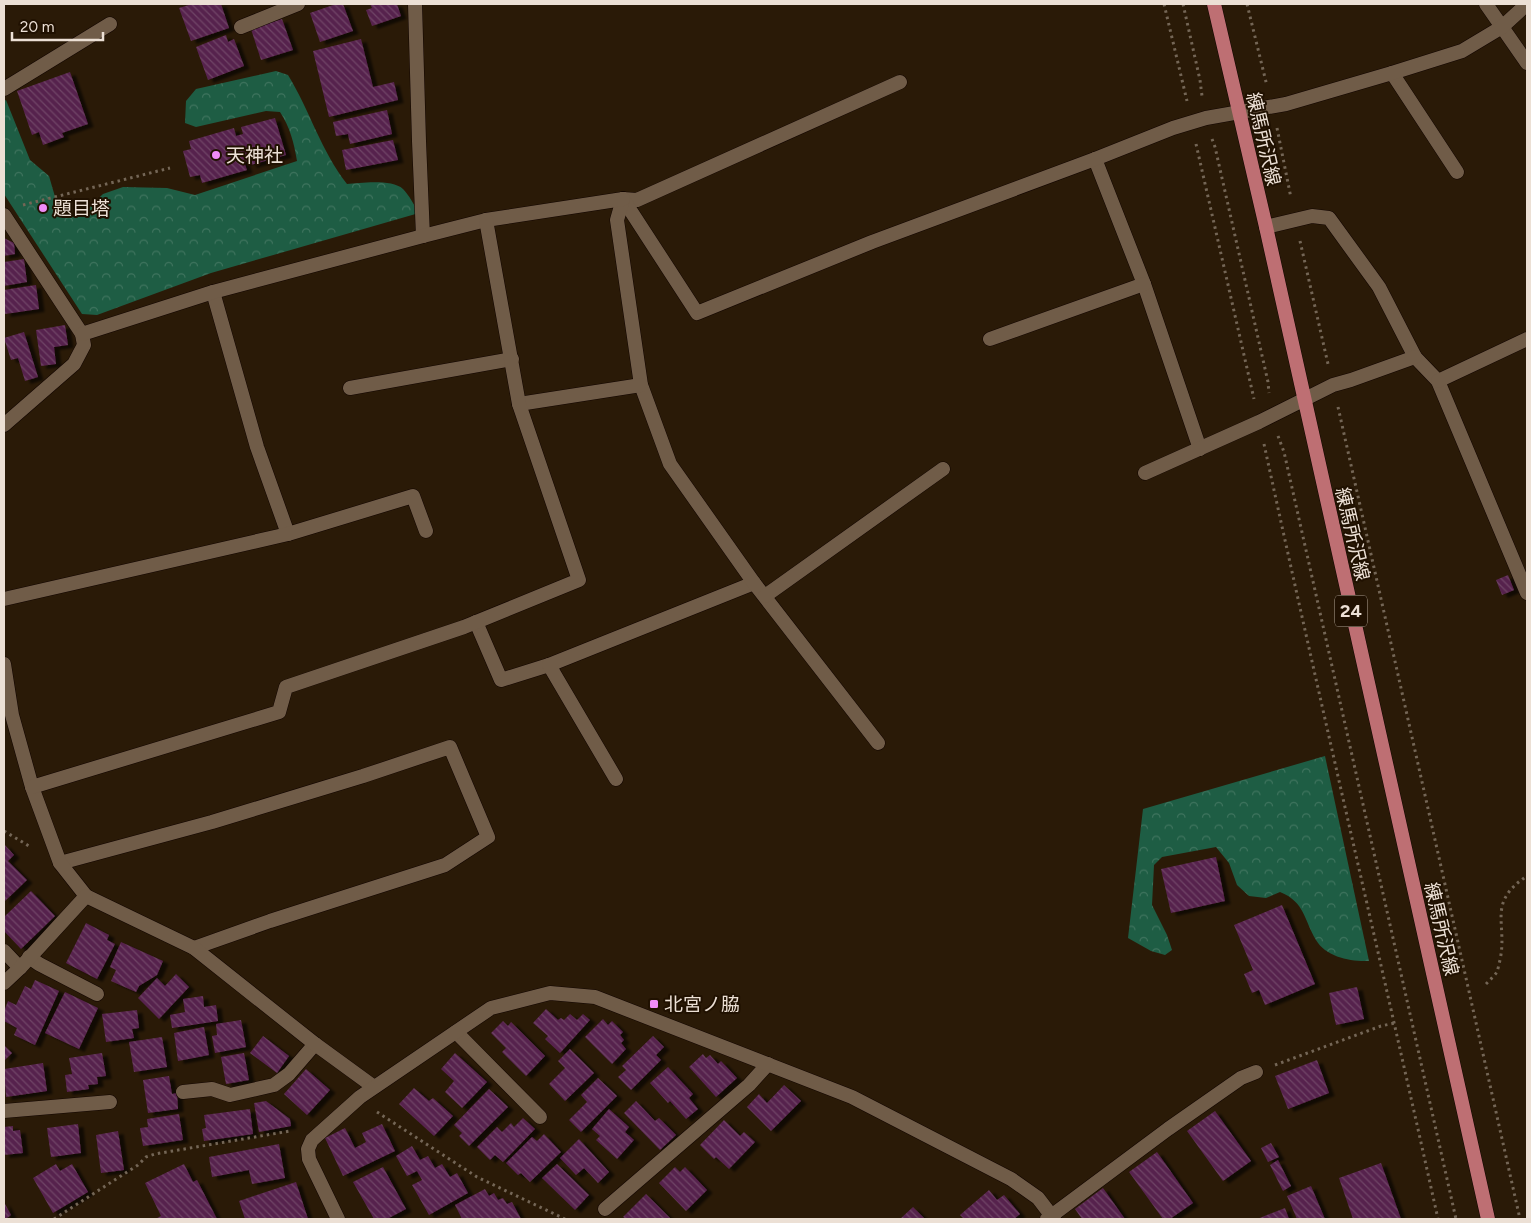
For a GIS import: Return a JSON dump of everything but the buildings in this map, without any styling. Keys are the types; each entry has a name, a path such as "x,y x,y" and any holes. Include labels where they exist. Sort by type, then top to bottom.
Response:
{"main road":[{"name":"練馬所沢線","path":"1214,4 1488,1219"}],"street":[{"path":"241,27 298,4"},
{"path":"415,4 424,236"},
{"path":"1486,4 1527,63"},
{"path":"623,200 696,313 872,242 1096,159 1173,128 1206,118 1271,107 1392,74 1462,51 1502,27 1527,4"},
{"path":"4,89 110,24"},
{"path":"1392,74 1457,172"},
{"path":"82,334 213,292 486,220 623,200 637,200 900,82"},
{"path":"1096,159 1144,284 1200,449"},
{"path":"623,200 617,220 641,384 670,464 754,583 878,743"},
{"path":"1266,228 1312,216 1329,218 1379,287 1415,357 1438,381 1527,593"},
{"path":"32,787 279,712 286,687 476,622 579,580 519,404 486,220"},
{"path":"4,425 74,364 84,345 82,334 6,221"},
{"path":"990,339 1144,284"},
{"path":"213,292 257,447 288,534"},
{"path":"1438,381 1527,338"},
{"path":"1145,473 1304,401 1333,385 1415,357"},
{"path":"350,388 512,359"},
{"path":"519,404 641,384"},
{"path":"765,596 943,469"},
{"path":"4,599 288,534 413,496 426,531"},
{"path":"476,622 501,680 549,665 754,583"},
{"path":"4,664 12,715 32,787 60,863 86,896 194,948 315,1044 374,1087"},
{"path":"549,665 616,780"},
{"path":"60,863 212,822 363,776 450,747 488,836 445,865 270,921 194,948"},
{"path":"4,982 86,896"},
{"path":"4,951 25,962 39,964 97,994"},
{"path":"338,1219 309,1159 308,1149 312,1140 374,1087 491,1008 550,993 595,997 852,1097 1011,1179 1038,1198 1051,1218 1168,1129 1241,1078 1256,1072"},
{"path":"456,1032 540,1117"},
{"path":"183,1092 212,1089 230,1095 274,1085 289,1074 315,1044"},
{"path":"605,1209 749,1085 768,1064"},
{"path":"4,1111 110,1102"}],"path":[{"path":"1164,4 1438,1219"},
{"path":"1183,4 1200,80 1202,101 1217,156 1268,382 1270,402 1284,452 1456,1219"},
{"path":"1247,4 1520,1219"},
{"path":"22,206 170,168"},
{"path":"1486,984 1497,971 1502,946 1500,924 1503,900 1518,882 1527,876"},
{"path":"1256,1072 1381,1026 1395,1023"},
{"path":"360,1098 373,1110 477,1177 565,1219"},
{"path":"54,1219 138,1165 146,1157 296,1129"}],"green space":[{"path":"276,71 288,75 330,158 347,184 376,182 398,186 407,194 419,213 211,273 97,315 82,314 4,194 4,101 6,100 30,160 49,176 60,214 68,217 79,217 103,194 123,187 167,188 195,195 297,161 291,135 280,112 266,111 196,127 185,123 186,101 196,89"},
{"path":"1325,756 1369,961 1355,961 1326,951 1316,940 1299,906 1288,896 1280,892 1266,898 1249,896 1237,885 1229,863 1216,847 1162,857 1154,865 1152,905 1167,935 1172,950 1165,955 1151,951 1128,938 1143,809"}],"place":[{"name":"天神社","path":"216,155"},
{"name":"題目塔","path":"43,208"},
{"name":"北宮ノ脇","path":"654,1004"}]}
